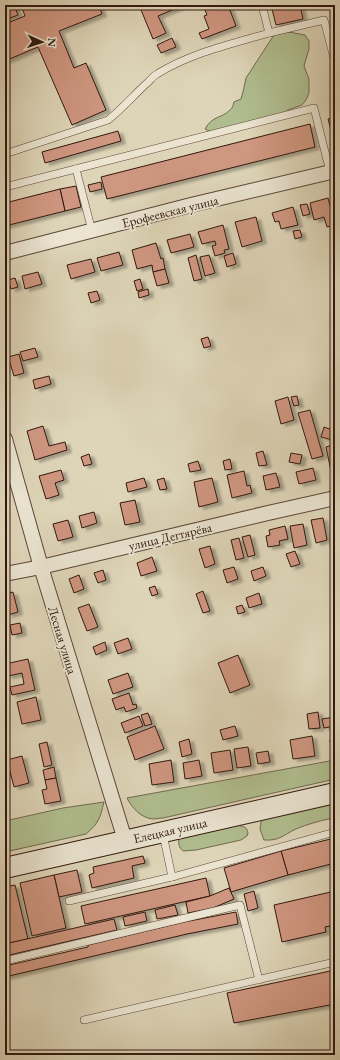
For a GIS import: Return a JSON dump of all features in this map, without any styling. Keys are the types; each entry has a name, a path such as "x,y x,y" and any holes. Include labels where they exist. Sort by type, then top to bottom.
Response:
{"main road":[{"name":"Елецкая улица","path":"5,868 335,793"}],"street":[{"name":"Ерофеевская улица","path":"5,253 191,205 332,172"},
{"name":"Лесная улица","path":"5,439 41,567 125,840"},
{"name":"улица Дегтярёва","path":"5,574 41,567 335,498"}],"lane":[{"path":"262,5 269,33"},
{"path":"5,154 108,120 156,74 188,58 269,33 324,20 335,62"},
{"path":"5,187 314,108 332,172"},
{"path":"76,169 92,230"},
{"path":"162,832 172,877"},
{"path":"69,901 172,877 335,832"},
{"path":"5,960 240,905 259,980"},
{"path":"84,1020 335,962"}],"green space":[{"path":"289,32 305,35 309,41 309,49 304,66 309,79 309,93 302,105 288,110 276,119 211,132 205,129 211,121 227,113 233,106 234,102 241,99 246,78 274,35"},
{"path":"335,760 335,779 163,818 153,819 141,815 134,809 127,798"},
{"path":"335,801 335,818 304,826 278,839 264,840 260,829 263,819"},
{"path":"104,802 98,820 94,827 86,834 5,852 5,821 63,808"},
{"path":"235,825 245,828 248,833 247,836 241,840 196,850 183,851 180,847 179,839 185,836"}],"building":[{"path":"5,5 14,5 18,15 5,20"},
{"path":"21,5 43,5 44,8 51,5 101,5 99,6 102,14 59,31 74,68 86,63 106,110 72,125 38,47 5,61 5,24 25,16"},
{"path":"139,5 184,5 158,16 166,33 153,39"},
{"path":"203,5 228,5 236,26 202,39 199,33 209,29 204,16 207,15"},
{"path":"271,5 300,5 303,19 276,25"},
{"path":"172,38 176,47 161,53 157,45"},
{"path":"335,117 335,142 334,142 328,119"},
{"path":"310,124 315,147 107,199 101,177"},
{"path":"118,131 121,141 45,163 42,152"},
{"path":"101,182 102,189 90,192 88,185"},
{"path":"76,186 81,207 65,211 60,189"},
{"path":"60,189 65,211 5,226 5,203"},
{"path":"328,198 335,225 327,227 324,217 314,220 310,203"},
{"path":"307,204 310,214 303,216 300,205"},
{"path":"293,207 298,225 281,229 279,221 275,222 272,213"},
{"path":"256,217 262,241 242,247 235,222"},
{"path":"223,225 229,249 224,250 225,253 215,256 212,246 216,245 215,241 202,244 198,232"},
{"path":"300,230 302,237 295,239 293,231"},
{"path":"190,234 194,247 171,253 167,240"},
{"path":"156,243 161,259 163,258 165,269 153,272 152,265 137,269 132,250"},
{"path":"119,252 123,265 101,271 97,258"},
{"path":"233,253 236,264 227,267 224,256"},
{"path":"196,255 202,279 194,281 188,258"},
{"path":"209,255 215,273 205,276 200,257"},
{"path":"91,259 95,272 71,279 67,265"},
{"path":"165,269 169,283 157,286 153,272"},
{"path":"38,272 42,284 25,289 22,276"},
{"path":"15,278 18,287 11,289 8,280"},
{"path":"140,279 143,289 137,291 134,281"},
{"path":"148,289 149,295 139,298 138,292"},
{"path":"97,291 100,300 91,303 88,293"},
{"path":"208,337 211,346 204,348 201,339"},
{"path":"35,348 38,357 23,361 20,352"},
{"path":"19,354 24,373 14,376 8,357"},
{"path":"49,376 51,384 35,389 33,380"},
{"path":"297,396 299,405 294,406 291,397"},
{"path":"288,397 294,420 281,424 275,401"},
{"path":"310,410 323,456 312,459 298,413"},
{"path":"43,426 49,446 65,442 67,450 35,460 27,431"},
{"path":"324,427 335,431 333,440 321,437"},
{"path":"335,444 335,475 332,476 326,447"},
{"path":"263,451 267,465 259,466 256,453"},
{"path":"291,453 302,455 300,464 289,462"},
{"path":"89,454 92,464 84,466 81,457"},
{"path":"230,459 232,469 225,470 223,461"},
{"path":"198,461 201,470 190,472 188,464"},
{"path":"313,468 316,480 299,484 296,472"},
{"path":"61,470 64,480 55,483 59,495 46,499 39,476"},
{"path":"244,471 247,486 250,485 252,493 232,498 227,475"},
{"path":"276,473 280,487 266,490 263,476"},
{"path":"144,478 147,487 128,492 126,483"},
{"path":"164,478 167,489 160,490 157,480"},
{"path":"212,478 218,502 199,507 194,482"},
{"path":"135,500 140,522 125,525 120,503"},
{"path":"94,512 97,523 82,528 79,516"},
{"path":"335,515 335,535 330,516"},
{"path":"323,518 327,540 316,543 311,520"},
{"path":"68,520 73,537 58,541 53,524"},
{"path":"303,524 307,545 294,548 290,526"},
{"path":"285,526 288,539 279,541 280,545 268,547 266,536 270,535 269,530"},
{"path":"250,535 255,555 248,557 242,537"},
{"path":"239,538 244,558 236,560 231,540"},
{"path":"210,546 215,564 205,568 199,549"},
{"path":"295,551 300,564 291,567 286,554"},
{"path":"152,557 157,571 141,576 137,563"},
{"path":"234,567 238,579 227,583 223,570"},
{"path":"263,567 266,576 254,581 251,571"},
{"path":"103,570 106,580 98,583 94,573"},
{"path":"79,575 84,589 74,593 69,579"},
{"path":"155,586 158,594 152,596 149,588"},
{"path":"203,591 210,611 203,613 196,594"},
{"path":"13,592 18,612 8,615 7,611 5,611 5,594"},
{"path":"259,593 262,604 249,608 246,598"},
{"path":"89,604 98,627 87,631 78,608"},
{"path":"242,605 245,612 238,614 236,607"},
{"path":"20,623 22,633 12,635 10,625"},
{"path":"128,638 132,649 118,654 114,643"},
{"path":"105,642 107,650 96,655 93,647"},
{"path":"238,655 250,685 230,693 218,663"},
{"path":"28,659 35,690 12,695 10,687 24,684 22,673 8,676 5,664"},
{"path":"128,673 133,687 113,694 108,680"},
{"path":"129,693 133,705 136,704 137,708 126,712 124,707 116,710 112,699"},
{"path":"36,697 41,720 22,724 17,702"},
{"path":"318,712 320,728 309,729 307,714"},
{"path":"148,713 152,724 145,726 141,715"},
{"path":"139,716 143,726 125,733 121,723"},
{"path":"335,717 335,726 324,728 322,719"},
{"path":"155,726 164,749 135,760 127,737"},
{"path":"235,726 238,736 223,740 220,730"},
{"path":"312,736 315,756 293,759 290,740"},
{"path":"189,739 192,754 182,757 179,742"},
{"path":"335,739 335,752 332,753 330,740"},
{"path":"47,742 52,765 44,767 39,744"},
{"path":"248,747 251,766 237,768 234,749"},
{"path":"230,750 233,770 214,773 211,753"},
{"path":"268,751 270,762 258,764 256,753"},
{"path":"22,756 29,783 14,787 7,760"},
{"path":"171,760 174,782 152,785 149,764"},
{"path":"199,760 202,776 185,779 183,763"},
{"path":"54,767 56,778 45,780 43,770"},
{"path":"56,778 61,801 45,804 42,790 47,789 45,780"},
{"path":"335,838 335,863 288,875 281,851"},
{"path":"281,851 288,875 231,892 224,868"},
{"path":"143,856 145,863 132,866 134,878 92,888 89,875 94,873 93,867"},
{"path":"77,870 82,892 59,897 54,875"},
{"path":"54,875 66,928 32,936 20,883"},
{"path":"206,878 210,896 85,924 81,906"},
{"path":"15,885 28,939 5,944 5,887"},
{"path":"229,888 234,899 213,908 188,913 186,902 210,896"},
{"path":"254,891 258,908 248,911 244,894"},
{"path":"335,891 335,925 325,927 326,932 282,942 274,905"},
{"path":"175,905 178,915 157,919 155,910"},
{"path":"145,912 147,921 125,926 123,917"},
{"path":"236,912 238,924 187,934 5,977 5,966 88,947 88,945 184,922"},
{"path":"114,919 117,930 5,956 5,944"},
{"path":"335,970 335,1004 234,1023 227,993"}]}
